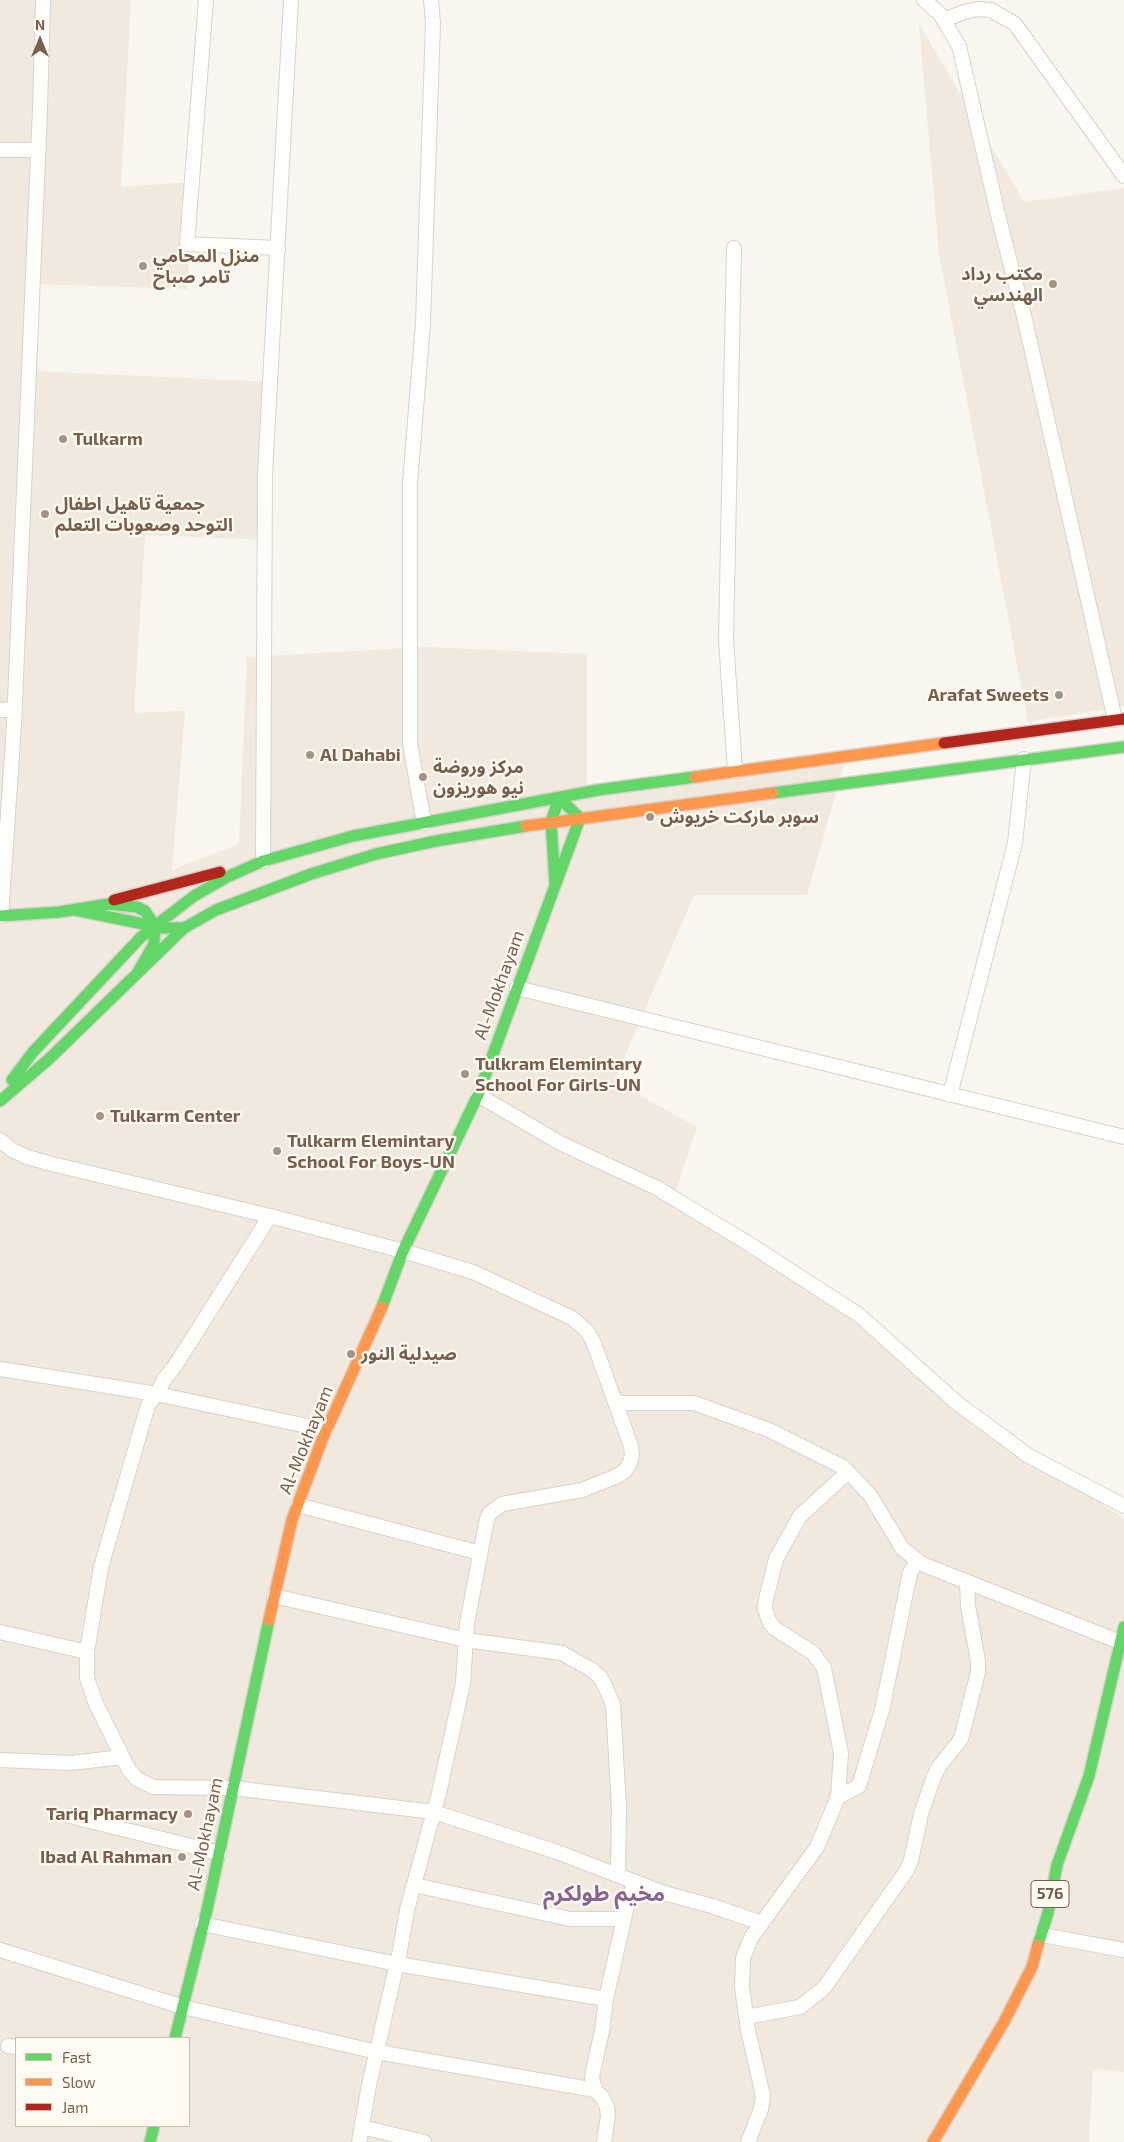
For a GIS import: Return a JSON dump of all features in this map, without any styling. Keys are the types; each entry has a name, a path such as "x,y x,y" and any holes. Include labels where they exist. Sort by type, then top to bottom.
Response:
{"main road":[{"path":"75,910 353,836 559,798 734,771 1120,719"},
{"path":"0,1101 49,1059 184,928 216,910 311,874 376,854 436,841 551,822 1124,747"},
{"path":"559,798 580,818"},
{"path":"555,882 551,822 559,798"},
{"name":"Al-Mokhayam","path":"175,2037 219,1853 292,1520 326,1430 375,1325 403,1251 478,1095 580,818"},
{"path":"0,1095 33,1052 142,937 194,896 227,877 263,861"},
{"path":"0,916 75,910 109,904 125,905 145,911 155,926 154,944 138,972"},
{"path":"155,926 184,928"},
{"name":"576","path":"933,2142 1004,2022 1032,1967 1042,1934 1057,1865 1089,1776 1124,1628"},
{"path":"150,2142 154,2127"}],"street":[{"path":"0,916 15,709 39,150 43,0"},
{"path":"206,0 187,244 278,248"},
{"path":"263,861 265,473 291,0"},
{"path":"424,823 410,744 410,482 423,323 433,23 431,0"},
{"path":"924,0 944,20 959,46 1120,719"},
{"path":"944,20 964,12 991,10 1015,24 1124,176"},
{"path":"0,150 39,150"},
{"path":"734,248 726,640 734,771"},
{"path":"0,710 15,709"},
{"path":"950,1095 1015,843 1024,759"},
{"path":"517,988 1124,1137"},
{"path":"478,1095 560,1144 657,1188 746,1242 859,1315 957,1403 1029,1456 1124,1506"},
{"path":"0,1140 12,1150 27,1157 52,1164 270,1216 403,1251 473,1272 581,1324 593,1341 632,1446 632,1455 625,1471 617,1476 582,1490 502,1504 495,1508 487,1519 466,1640 463,1683 434,1812 414,1885 396,1964 359,2142"},
{"path":"270,1216 153,1399 101,1567 87,1652 87,1678 90,1691 129,1770 137,1779 153,1787 233,1788 434,1812 557,1852 635,1882 762,1923"},
{"path":"0,1369 140,1391 153,1399 326,1430"},
{"path":"616,1403 694,1403 769,1430 843,1467 870,1495 902,1548 916,1560 1120,1642"},
{"path":"748,2142 761,2109 763,2096 746,2017 742,1987 743,1958 751,1938 817,1847 838,1797 840,1742 824,1668 814,1653 774,1628 768,1619 765,1608 766,1599 776,1559 800,1516 848,1472"},
{"path":"298,1505 480,1553"},
{"path":"838,1797 859,1786 882,1710 910,1573 916,1560"},
{"path":"746,2017 800,2006 824,1988 907,1870 921,1814 933,1779 938,1768 961,1739 978,1672 968,1606 967,1582"},
{"path":"274,1596 466,1640 562,1654 592,1670 600,1677 613,1705 619,1807 618,1875"},
{"path":"0,1632 87,1652"},
{"path":"0,1760 71,1763 122,1758"},
{"path":"70,1816 219,1853"},
{"path":"138,1833 152,1837"},
{"path":"604,2142 608,2116 607,2107 602,2097 595,2090 592,2078 602,2031 606,1999 624,1919 635,1882"},
{"path":"414,1885 570,1919 624,1919"},
{"path":"202,1924 396,1964 606,1999"},
{"path":"1042,1934 1124,1950"},
{"path":"0,1950 183,2006 377,2052 595,2090"},
{"path":"362,2127 424,2142"}],"shaded area":[{"path":"0,0 131,0 121,187 191,182 188,289 30,284 33,371 271,382 268,540 145,535 134,713 185,711 172,870 239,844 247,657 426,647 587,654 587,787 845,761 807,895 694,895 614,1081 697,1127 673,1199 788,1271 995,1428 1124,1519 1124,2072 1093,2069 1089,2142 0,2142"},
{"path":"919,24 1024,202 1124,188 1124,706 1028,722 939,254"}],"traffic: fast":[{"path":"773,793 1124,747"},
{"path":"155,926 194,896 227,877 263,861 353,836 598,790 695,777"},
{"path":"382,1307 403,1251 478,1095 580,818 559,798 551,822 555,883"},
{"path":"75,910 163,928 184,928 216,910 311,874 376,854 436,841 526,826"},
{"path":"0,916 59,912 109,904 137,907 145,911 155,926 154,944 138,972"},
{"path":"12,1080 33,1052 141,937 155,926"},
{"path":"0,1101 49,1059 184,928"},
{"path":"175,2037 207,1910 269,1620"},
{"path":"1038,1945 1048,1913 1057,1865 1089,1776 1124,1627"},
{"path":"150,2142 154,2127"}],"traffic: slow":[{"path":"695,777 944,743"},
{"path":"526,826 773,793"},
{"path":"269,1620 292,1520 322,1440 382,1307"},
{"path":"933,2142 1004,2022 1032,1967 1038,1945"}],"traffic: jam":[{"path":"944,743 1124,719"},
{"path":"114,900 220,872"}],"place":[{"name":"منزل المحامي تامر صباح","path":"143,266"},
{"name":"مكتب رداد الهندسي","path":"1053,284"},
{"name":"Tulkarm","path":"63,439"},
{"name":"جمعية تاهيل اطفال التوحد وصعوبات التعلم","path":"45,514"},
{"name":"Arafat Sweets","path":"1059,695"},
{"name":"Al Dahabi","path":"310,755"},
{"name":"مركز وروضة نيو هوريزون","path":"423,777"},
{"name":"سوبر ماركت خريوش","path":"650,817"},
{"name":"Tulkram Elemintary School For Girls-UN","path":"465,1074"},
{"name":"Tulkarm Center","path":"100,1116"},
{"name":"Tulkarm Elemintary School For Boys-UN","path":"277,1151"},
{"name":"صيدلية النور","path":"351,1354"},
{"name":"Tariq Pharmacy","path":"188,1814"},
{"name":"Ibad Al Rahman","path":"182,1857"}],"district":[{"name":"مخيم طولكرم","path":"604,1894"}]}
